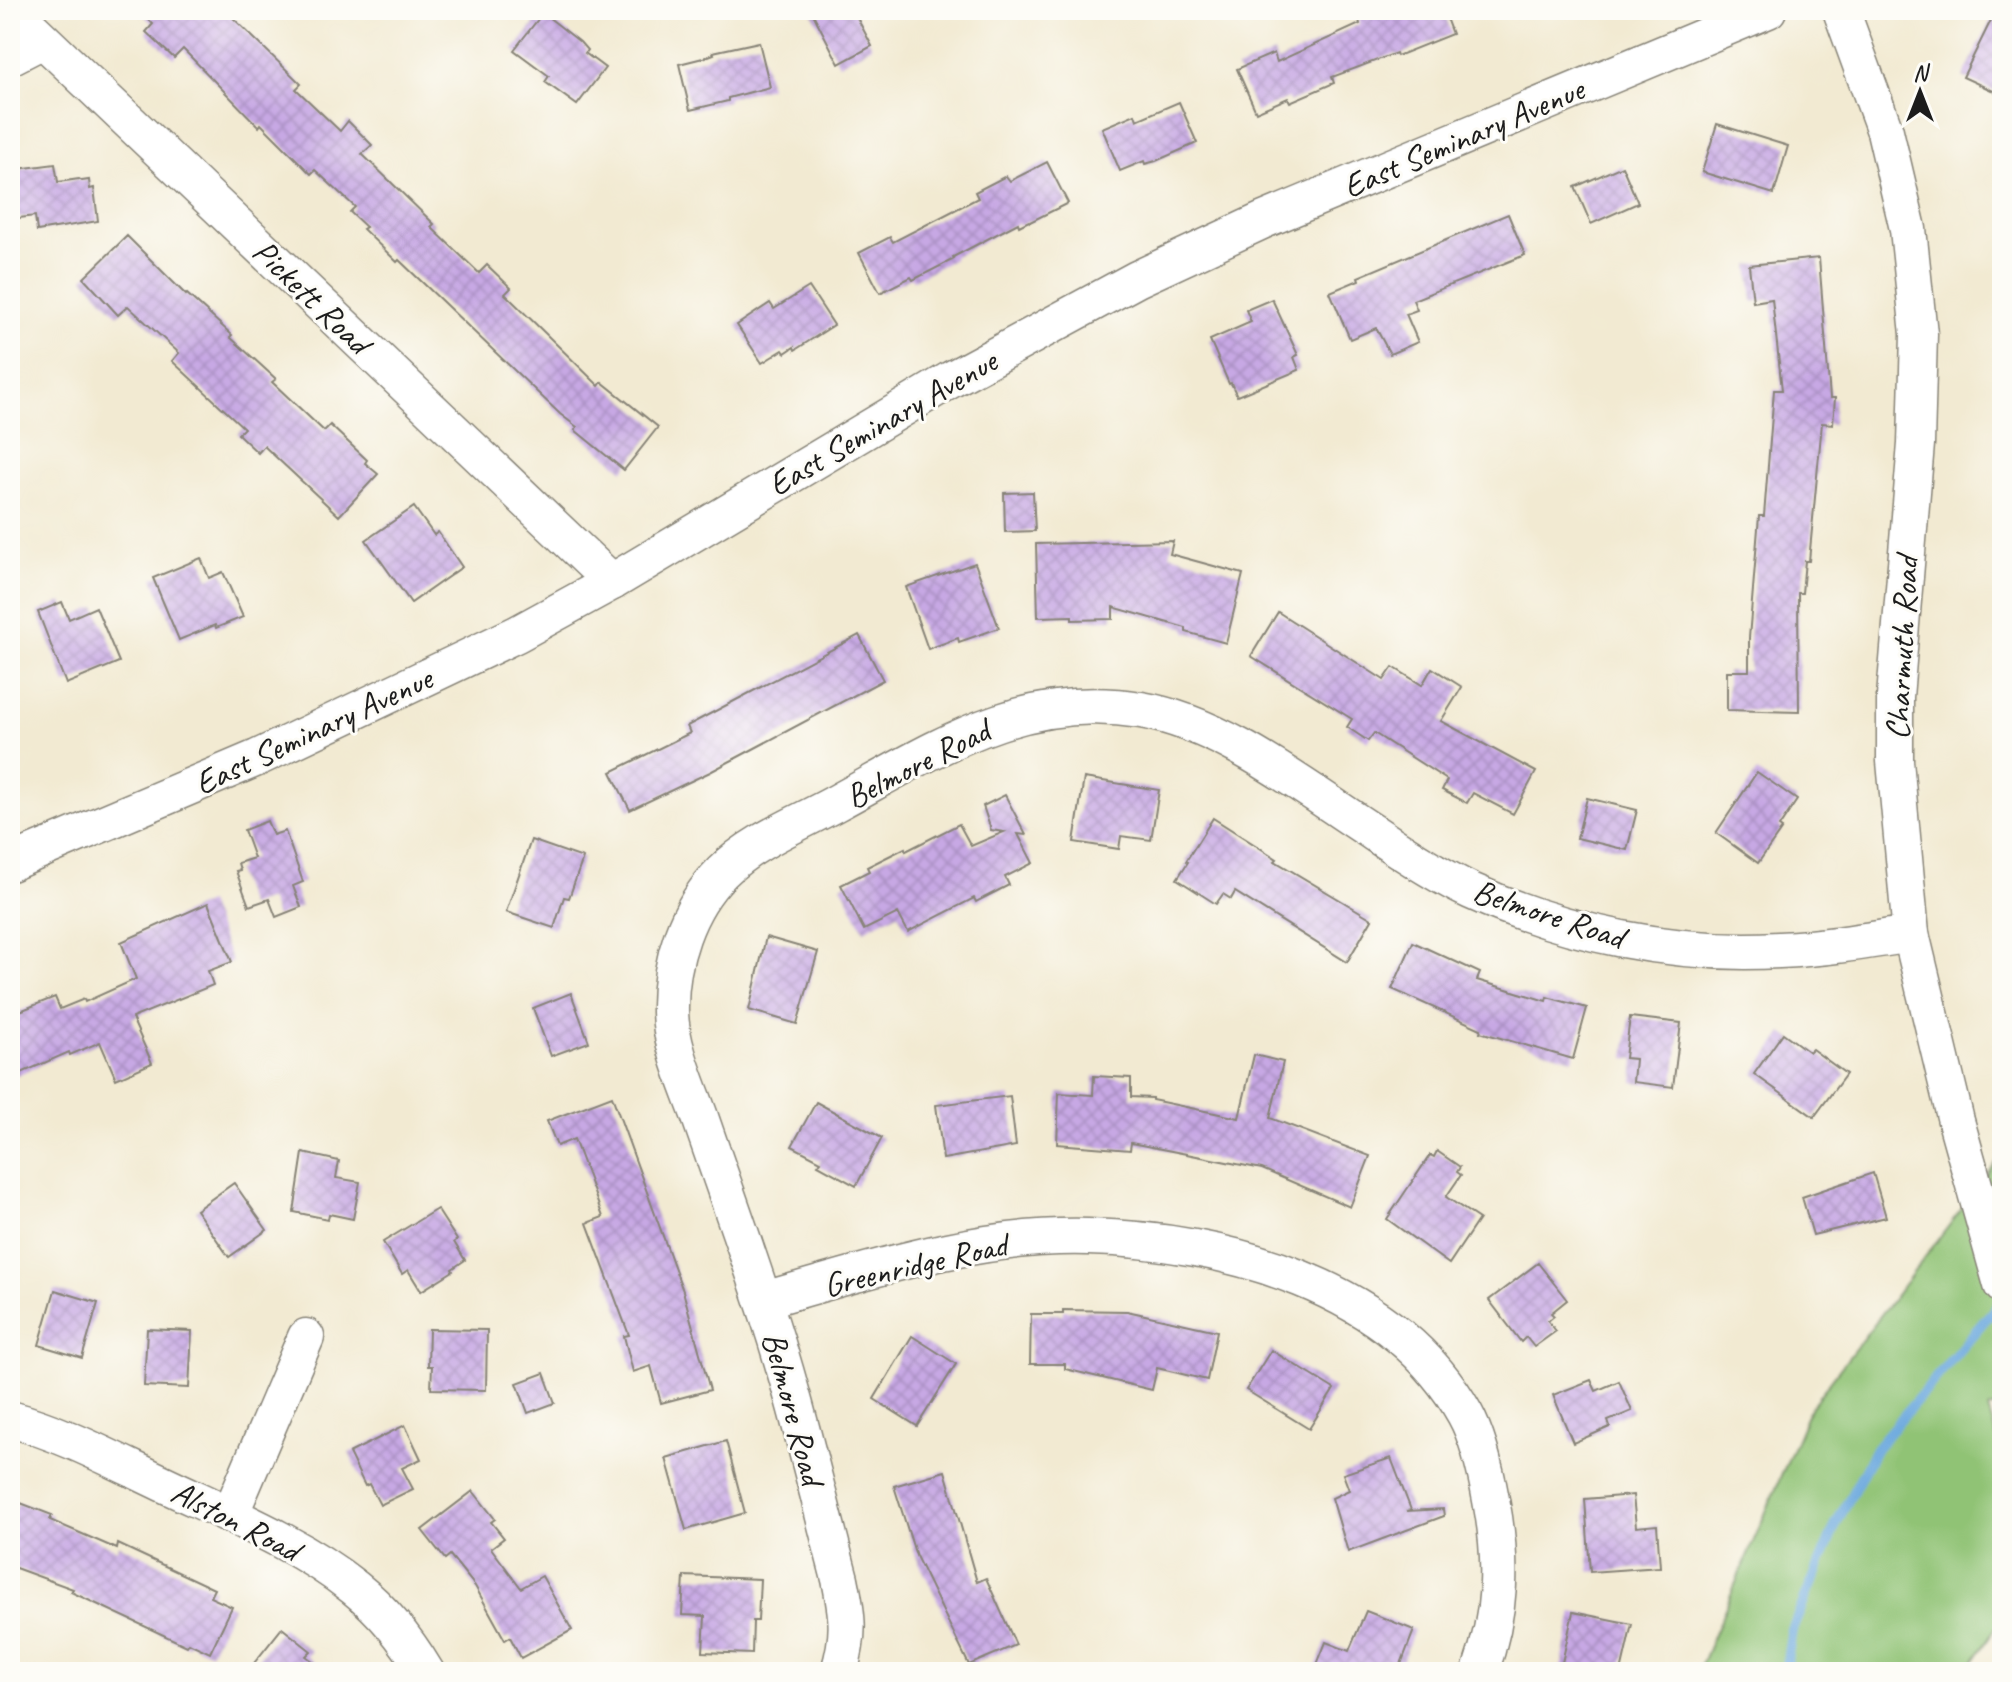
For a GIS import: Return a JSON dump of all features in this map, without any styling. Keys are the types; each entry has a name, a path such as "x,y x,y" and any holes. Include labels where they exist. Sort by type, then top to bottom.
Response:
{"street":[{"name":"Pickett Road","path":"12,10 612,582"},
{"name":"East Seminary Avenue","path":"10,863 257,758 517,634 612,582 950,380 1137,279 1264,220 1768,10"},
{"name":"Charmuth Road","path":"1841,10 1888,145 1908,229 1919,334 1916,444 1895,697 1895,761 1911,934 1956,1121 2000,1278"},
{"path":"10,57 43,40"},
{"name":"Belmore Road","path":"839,1672 846,1647 848,1621 840,1579 764,1300 682,1067 670,1020 671,984 680,944 696,907 722,873 753,848 964,733 1014,716 1054,708 1100,705 1145,710 1197,727 1254,755 1414,859 1467,889 1519,911 1586,932 1648,944 1774,951 1911,934"},
{"name":"Greenridge Road","path":"764,1300 945,1250 1013,1240 1087,1236 1168,1242 1235,1257 1310,1282 1372,1314 1422,1355 1465,1414 1486,1471 1497,1530 1500,1591 1480,1672"},
{"path":"230,1515 306,1337"},
{"name":"Alston Road","path":"10,1419 89,1448 314,1559 357,1589 392,1626 426,1672"}],"green space":[{"path":"2002,1156 2002,1405 1988,1409 2002,1455 2002,1619 1966,1672 1698,1672 1810,1408"}],"building":[{"path":"139,10 225,10 301,84 296,89 340,131 348,121 372,145 362,154 434,224 431,227 479,273 487,265 511,288 505,294 599,386 602,382 658,427 624,470 575,430 577,427 399,260 397,262 350,212 355,207 315,170 311,174 261,124 259,127 183,49 174,58 146,32 153,24"},
{"path":"811,10 853,10 872,46 839,64"},
{"path":"1357,10 1443,10 1452,34 1332,77 1334,83 1290,102 1288,98 1256,112 1237,69 1274,53 1277,62 1360,24"},
{"path":"1996,10 2002,10 2002,95 1963,77"},
{"path":"543,13 580,42 587,50 585,53 605,68 577,105 545,82 549,76 514,50"},
{"path":"759,42 770,87 690,110 679,64 713,52"},
{"path":"1179,102 1197,143 1156,161 1145,164 1144,161 1120,171 1102,128 1135,114 1137,120"},
{"path":"1717,124 1788,146 1774,194 1702,172"},
{"path":"1047,162 1068,203 1030,222 1019,226 1018,223 913,280 911,277 880,293 859,253 890,237 893,242 978,198 975,192 1006,176 1010,181"},
{"path":"55,164 58,182 89,180 90,189 94,188 98,221 37,231 35,216 10,219 10,170"},
{"path":"1622,166 1638,203 1591,224 1575,187"},
{"path":"1508,214 1525,255 1413,300 1417,310 1406,314 1418,342 1390,354 1376,328 1350,339 1330,292 1359,280 1358,277"},
{"path":"127,236 276,379 272,382 324,431 330,425 378,474 339,516 264,446 258,453 238,434 244,428 172,361 179,353 128,306 118,315 84,278"},
{"path":"1819,258 1830,398 1835,398 1833,424 1822,423 1809,561 1805,561 1802,593 1798,593 1799,712 1727,710 1727,671 1749,671 1759,516 1764,516 1774,390 1782,390 1772,299 1753,302 1749,265"},
{"path":"809,287 834,325 795,350 794,347 785,353 783,350 762,363 737,325 770,303 774,309"},
{"path":"1272,299 1298,355 1294,357 1299,370 1237,396 1210,340 1251,322 1246,310"},
{"path":"1033,492 1035,531 1005,532 1004,493"},
{"path":"414,507 434,535 438,532 462,567 411,603 366,540"},
{"path":"1173,541 1170,554 1243,574 1226,643 1113,607 1113,619 1038,617 1036,544"},
{"path":"201,558 209,578 223,572 243,617 179,640 153,578"},
{"path":"975,563 999,628 928,649 906,587"},
{"path":"62,602 69,619 96,607 119,662 66,684 38,612"},
{"path":"1278,612 1384,680 1393,667 1422,685 1432,668 1462,687 1441,721 1536,772 1513,814 1473,793 1467,803 1442,790 1447,780 1374,733 1368,741 1347,727 1352,719 1251,656"},
{"path":"859,635 883,680 710,772 630,810 611,772 690,733 687,726"},
{"path":"1757,772 1797,800 1779,827 1782,829 1758,863 1716,833"},
{"path":"1084,778 1159,790 1151,840 1121,836 1119,849 1074,842"},
{"path":"1005,795 1026,835 1018,834 1033,863 1005,877 1009,885 976,902 974,898 908,932 898,913 864,930 841,885 869,871 867,867 959,824 971,846 1004,832 991,830 983,806"},
{"path":"1587,798 1637,810 1627,850 1577,838"},
{"path":"1213,818 1277,859 1275,861 1372,919 1347,962 1235,892 1231,899 1223,894 1216,904 1177,879"},
{"path":"267,821 273,835 285,831 303,882 293,886 301,907 276,917 269,899 249,906 236,871 240,870 238,863 254,858 244,830"},
{"path":"531,840 583,858 569,898 564,897 554,928 506,912"},
{"path":"208,903 232,962 208,971 213,985 132,1018 152,1063 116,1079 100,1042 10,1078 10,1015 55,997 60,1009 84,999 85,1002 136,979 121,942"},
{"path":"766,937 818,952 797,1024 749,1010"},
{"path":"1413,942 1480,973 1477,980 1546,1001 1547,997 1587,1008 1573,1059 1480,1032 1481,1029 1392,989"},
{"path":"571,993 589,1042 551,1056 533,1008"},
{"path":"1630,1017 1681,1023 1673,1087 1633,1082 1635,1059 1625,1058"},
{"path":"1783,1033 1809,1052 1812,1049 1846,1074 1814,1117 1754,1074"},
{"path":"1254,1055 1283,1062 1270,1118 1370,1156 1350,1207 1262,1169 1131,1143 1130,1150 1057,1144 1059,1093 1093,1095 1094,1076 1131,1078 1131,1097 1152,1098 1239,1118"},
{"path":"612,1096 683,1291 710,1390 661,1403 651,1366 633,1372 624,1336 629,1335 587,1223 603,1217 574,1139 557,1146 547,1121"},
{"path":"1010,1096 1016,1146 943,1159 936,1105"},
{"path":"816,1102 882,1138 856,1186 818,1165 821,1161 792,1146"},
{"path":"1437,1151 1460,1167 1457,1172 1461,1175 1446,1197 1479,1219 1449,1264 1387,1219 1430,1155 1434,1157"},
{"path":"303,1153 339,1161 336,1178 360,1182 353,1219 329,1214 328,1219 294,1212"},
{"path":"1873,1173 1886,1217 1813,1235 1802,1197"},
{"path":"234,1183 267,1230 229,1257 196,1210"},
{"path":"437,1209 457,1240 454,1242 465,1260 421,1291 408,1270 402,1274 383,1242"},
{"path":"1538,1263 1567,1300 1551,1313 1554,1316 1548,1321 1556,1331 1534,1347 1526,1337 1521,1342 1489,1300"},
{"path":"55,1290 98,1303 82,1358 39,1345"},
{"path":"1063,1310 1127,1311 1217,1331 1207,1380 1157,1368 1152,1390 1065,1369 1065,1364 1030,1364 1031,1314 1063,1314"},
{"path":"147,1329 192,1331 189,1388 144,1386"},
{"path":"429,1329 487,1330 486,1390 431,1389"},
{"path":"912,1336 956,1364 917,1426 874,1399"},
{"path":"1271,1350 1334,1389 1309,1429 1246,1390"},
{"path":"544,1373 555,1403 528,1413 517,1383"},
{"path":"1591,1380 1596,1391 1619,1381 1632,1411 1608,1421 1610,1427 1573,1443 1553,1395"},
{"path":"405,1425 421,1459 402,1468 413,1489 380,1505 369,1484 365,1486 349,1453"},
{"path":"726,1441 745,1513 686,1530 666,1458"},
{"path":"1391,1458 1411,1510 1407,1511 1443,1509 1444,1516 1348,1552 1332,1498 1349,1490 1343,1474"},
{"path":"945,1471 977,1582 986,1578 1016,1645 969,1665 916,1556 894,1486"},
{"path":"473,1491 495,1519 491,1522 504,1538 491,1548 521,1588 542,1576 572,1630 521,1658 510,1637 505,1640 475,1586 450,1555 445,1559 422,1530"},
{"path":"1633,1495 1636,1527 1657,1525 1660,1567 1590,1572 1585,1499"},
{"path":"18,1502 52,1515 50,1520 117,1549 118,1544 214,1589 210,1597 232,1607 210,1653 189,1643 187,1646 71,1592 73,1589 10,1566 10,1506 16,1508"},
{"path":"684,1576 760,1579 758,1621 753,1621 752,1654 703,1652 705,1616 682,1615"},
{"path":"1366,1611 1414,1630 1398,1672 1314,1672 1326,1642 1349,1651"},
{"path":"1573,1612 1632,1624 1621,1672 1560,1672"},
{"path":"282,1628 311,1651 306,1656 327,1672 247,1672"}],"waterway":[{"path":"1785,1672 1792,1630 1837,1522 1876,1448 2002,1300"}]}
